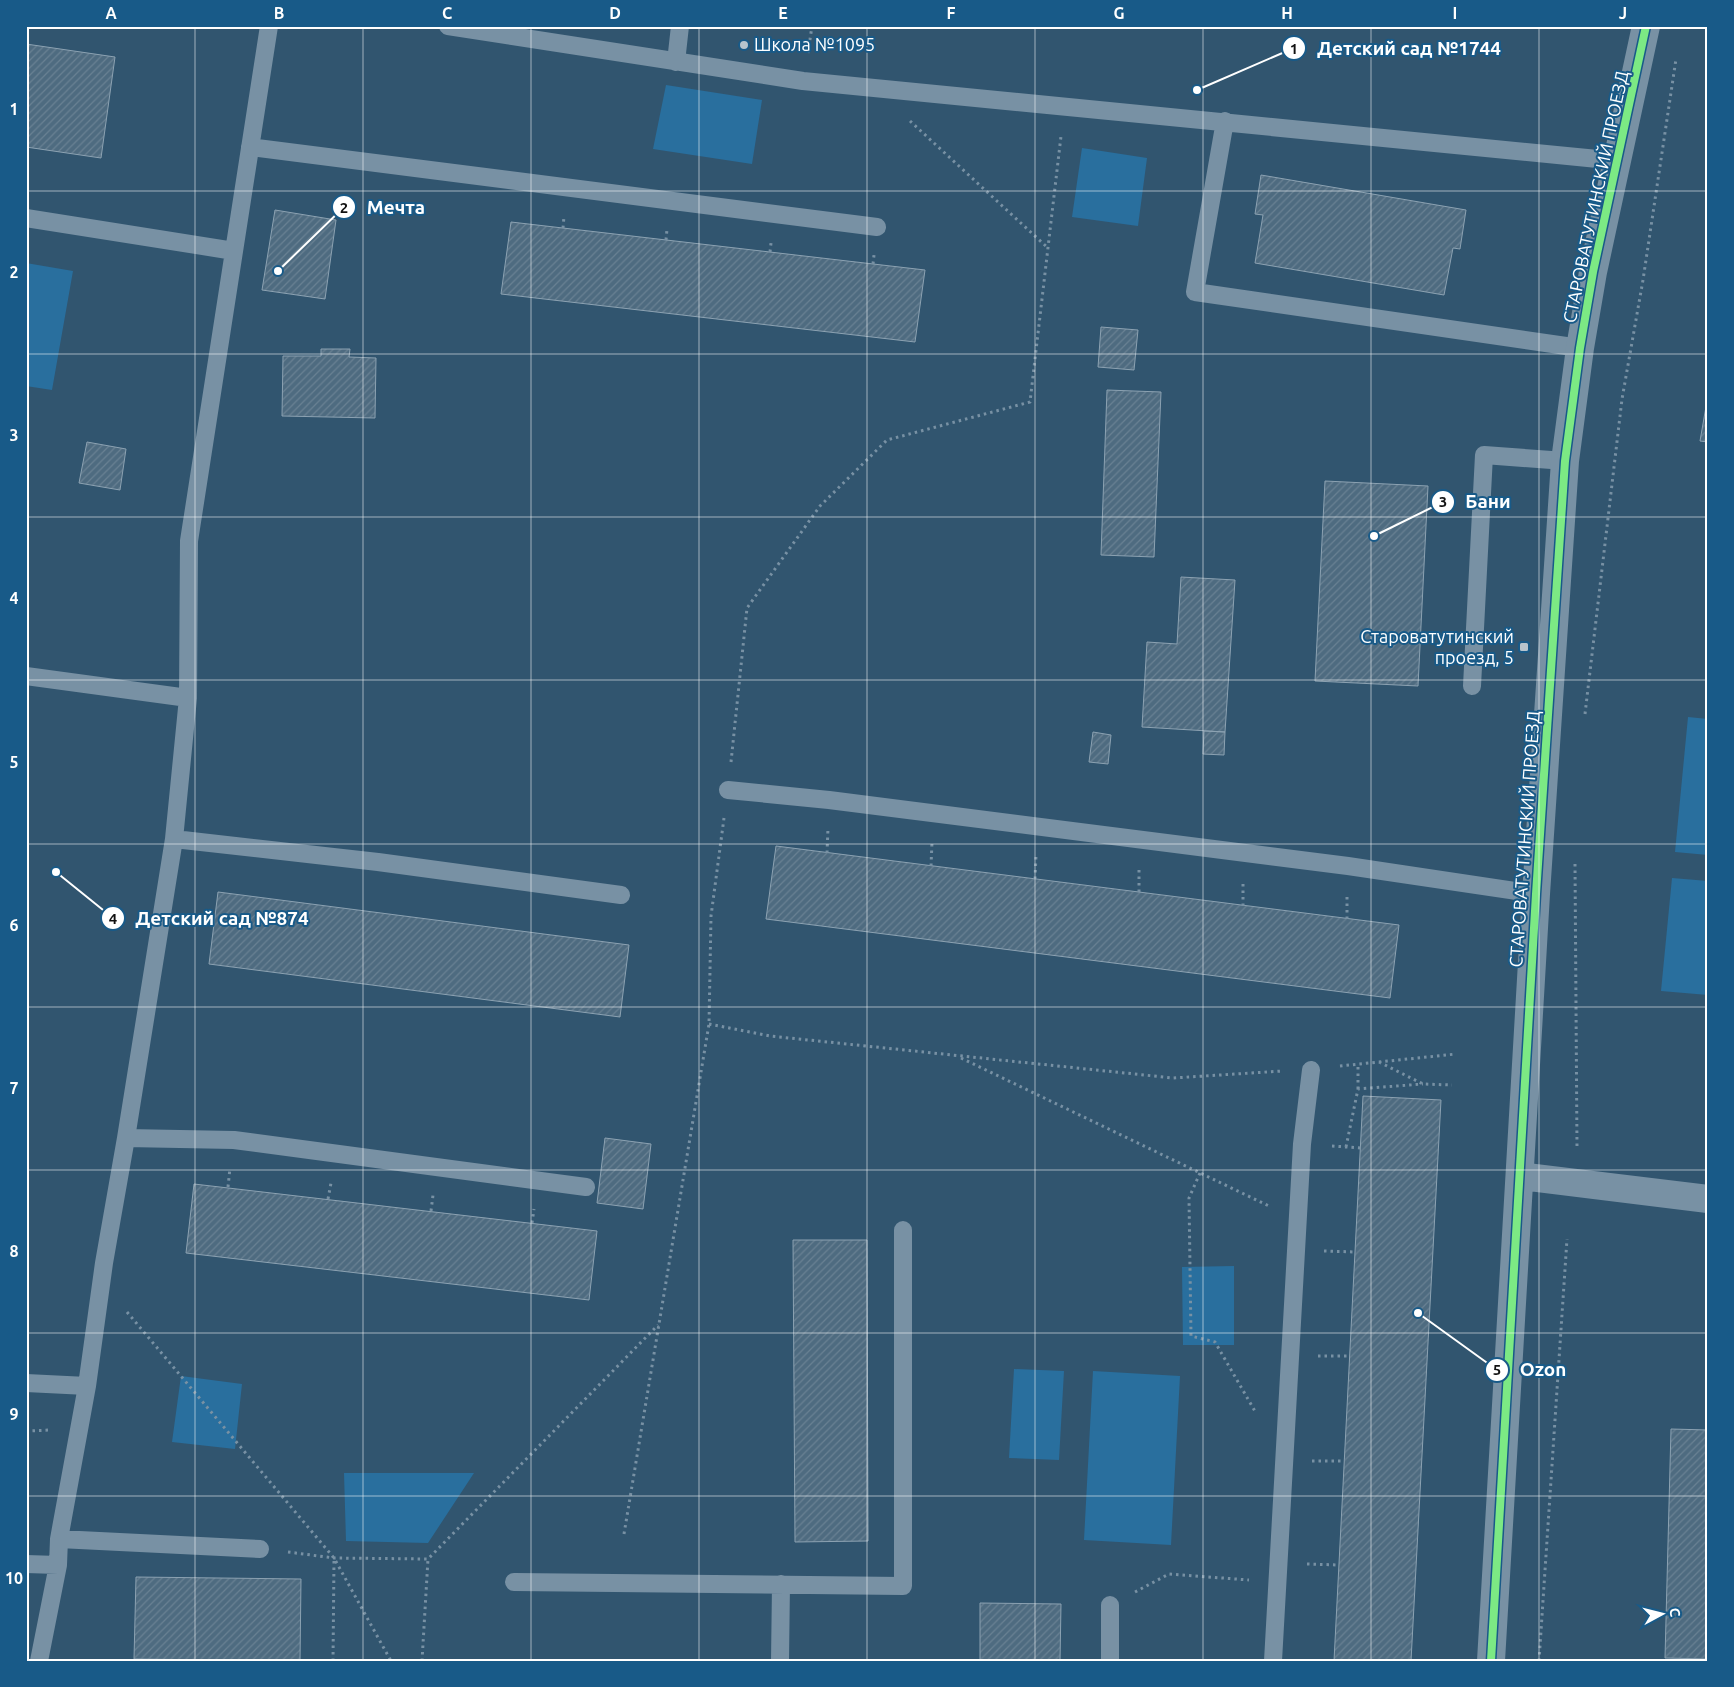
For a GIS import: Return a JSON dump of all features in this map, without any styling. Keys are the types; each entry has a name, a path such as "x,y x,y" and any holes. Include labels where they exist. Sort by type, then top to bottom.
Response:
{"street":[{"name":"СТАРОВАТУТИНСКИЙ ПРОЕЗД","path":"1491,1661 1536,894 1565,461 1580,348 1593,272 1646,26"},
{"path":"1520,1176 1708,1199"}],"lane":[{"path":"39,1661 58,1565 59,1539 86,1386 174,839 188,698 189,541 269,26"},
{"path":"448,26 804,81 1618,161"},
{"path":"676,62 680,26"},
{"path":"1224,121 1195,292 1580,348"},
{"path":"250,147 877,227"},
{"path":"26,218 234,251"},
{"path":"1472,686 1484,455 1565,461"},
{"path":"26,676 188,698"},
{"path":"728,790 829,800 1339,864 1536,894"},
{"path":"174,839 378,862 621,895"},
{"path":"1273,1661 1302,1144 1311,1070"},
{"path":"126,1138 234,1140 586,1187"},
{"path":"514,1582 903,1586 903,1230"},
{"path":"26,1383 86,1386"},
{"path":"59,1539 260,1549"},
{"path":"26,1564 58,1565"},
{"path":"780,1661 781,1584"},
{"path":"1110,1605 1110,1661"}],"path":[{"path":"1585,714 1622,399 1643,280 1677,52"},
{"path":"872,87 1048,248"},
{"path":"624,1534 709,1024 711,916 728,790 747,608 820,506 887,440 1030,402 1064,106"},
{"path":"1575,861 1577,1154"},
{"path":"709,1024 770,1036 957,1057 1173,1078 1311,1070 1456,1054"},
{"path":"957,1057 1298,1220"},
{"path":"1378,1062 1423,1084"},
{"path":"1346,1147 1358,1089 1358,1064"},
{"path":"1358,1089 1423,1084 1452,1085"},
{"path":"1200,1173 1189,1198 1191,1336 1215,1342 1284,1461"},
{"path":"1539,1661 1566,1239"},
{"path":"102,1282 334,1558 391,1661"},
{"path":"422,1661 428,1559 658,1325"},
{"path":"260,1549 334,1558 428,1559"},
{"path":"333,1661 334,1558"},
{"path":"1110,1605 1169,1574 1278,1581"}],"shaded area":[{"path":"666,85 762,100 752,164 653,149"},
{"path":"1082,148 1147,158 1138,226 1072,217"},
{"path":"26,263 73,271 52,390 26,386"},
{"path":"1688,717 1708,719 1708,855 1675,852"},
{"path":"1672,878 1708,881 1708,995 1661,991"},
{"path":"1234,1266 1234,1345 1183,1345 1182,1267"},
{"path":"1014,1369 1064,1371 1059,1460 1009,1458"},
{"path":"1093,1371 1180,1376 1171,1545 1084,1540"},
{"path":"181,1376 242,1384 235,1449 172,1442"},
{"path":"344,1473 474,1473 428,1543 346,1541"}],"building":[{"path":"26,44 115,57 101,158 26,147"},
{"path":"1261,175 1466,210 1460,249 1453,248 1444,295 1255,263 1263,215 1255,214"},
{"path":"275,210 336,220 325,299 262,290"},
{"path":"511,222 925,270 915,342 501,294"},
{"path":"1101,327 1138,330 1134,370 1098,367"},
{"path":"321,349 350,349 349,357 376,358 375,418 282,416 283,356 321,356"},
{"path":"1107,390 1161,392 1154,557 1101,555"},
{"path":"1708,395 1708,442 1700,441"},
{"path":"87,442 126,449 120,490 79,483"},
{"path":"1325,481 1428,486 1418,686 1315,681"},
{"path":"1181,577 1235,580 1225,732 1142,727 1147,642 1177,644"},
{"path":"1204,731 1225,732 1224,755 1203,754"},
{"path":"1093,732 1111,735 1108,764 1089,762"},
{"path":"776,846 1399,925 1390,998 766,919"},
{"path":"218,892 629,945 620,1017 209,964"},
{"path":"1363,1096 1441,1100 1411,1661 1334,1661"},
{"path":"605,1138 651,1144 643,1209 597,1203"},
{"path":"194,1184 597,1231 589,1300 186,1253"},
{"path":"793,1240 867,1240 868,1541 795,1542"},
{"path":"1671,1429 1708,1430 1708,1659 1665,1658"},
{"path":"136,1577 301,1579 300,1661 134,1659"},
{"path":"980,1603 1061,1604 1060,1661 980,1661"}],"cycle path":[{"path":"1491,1661 1536,894 1565,461 1580,348 1593,272 1646,26"}],"place":[{"name":"Школа №1095","path":"744,45"},
{"name":"Детский сад №1744","path":"1197,90"},
{"name":"Мечта","path":"278,271"},
{"name":"Бани","path":"1374,536"},
{"name":"Староватутинский проезд, 5","path":"1524,647"},
{"name":"Детский сад №874","path":"56,872"},
{"name":"Ozon","path":"1418,1313"}]}
